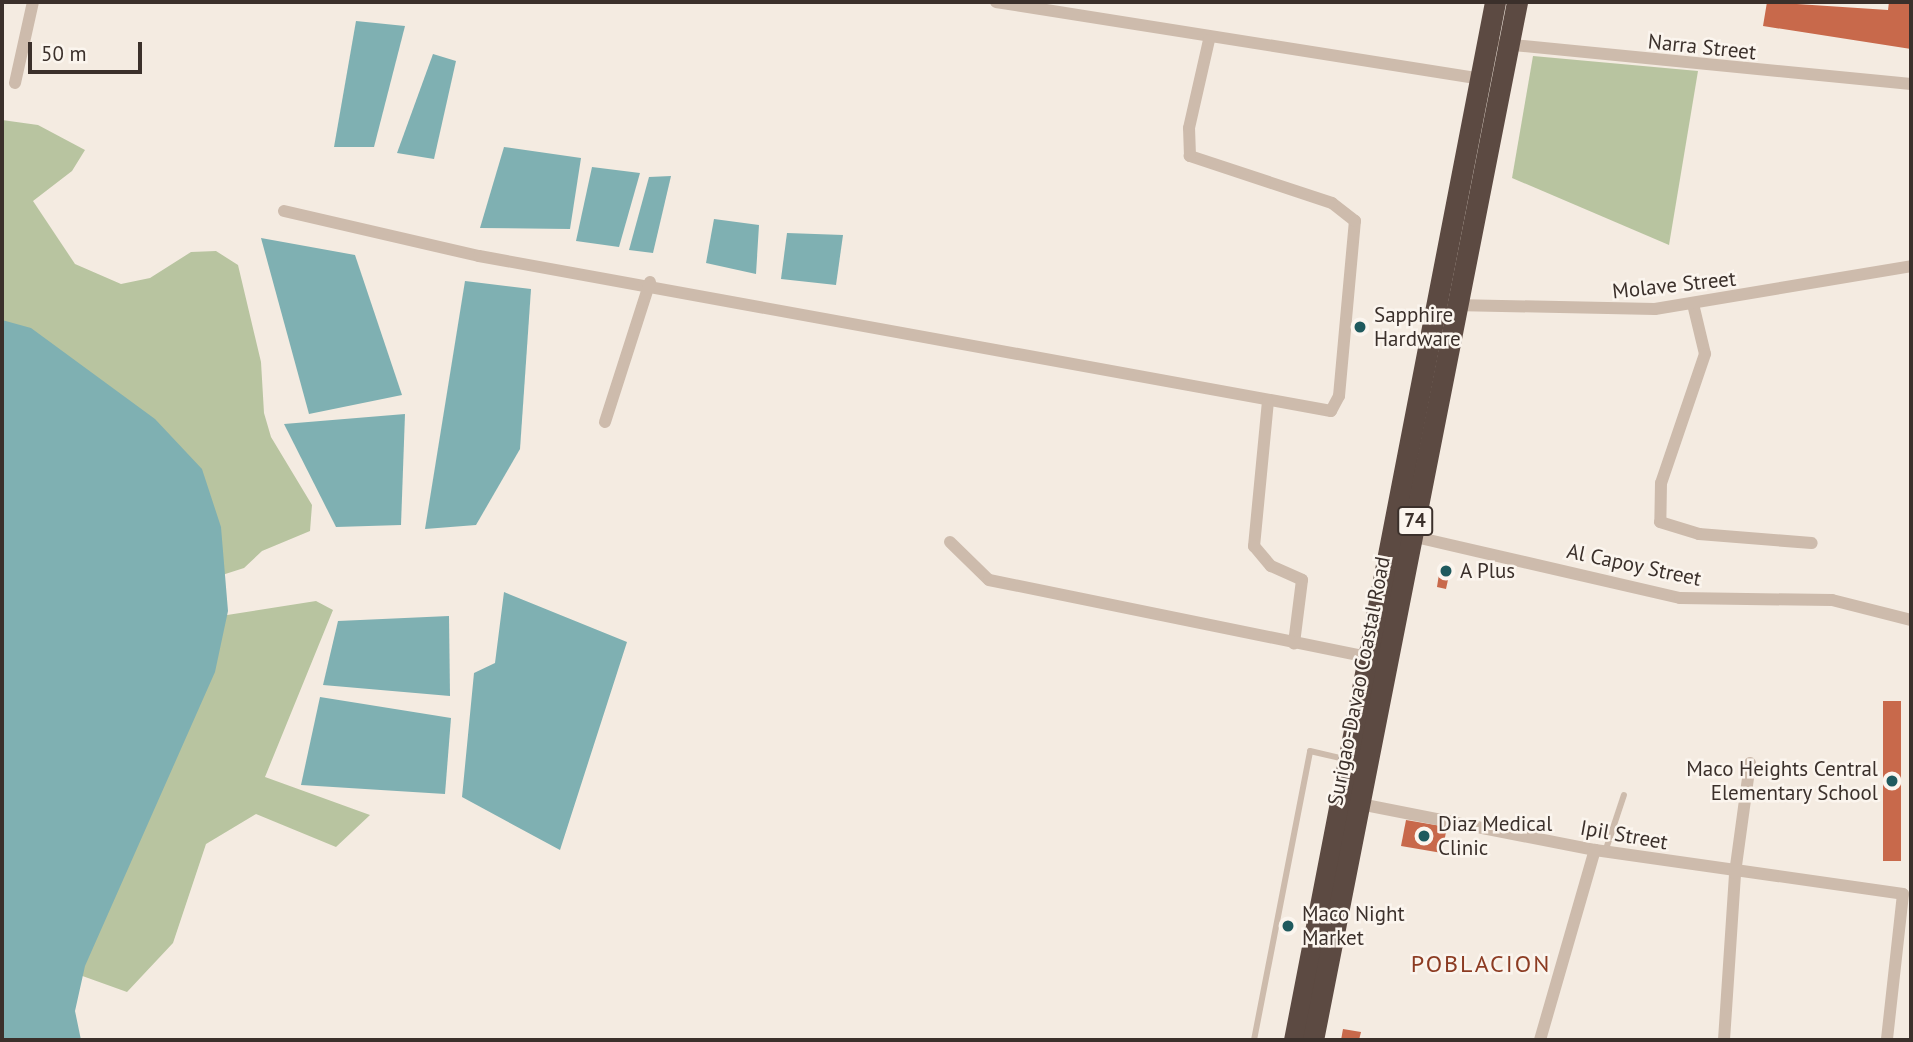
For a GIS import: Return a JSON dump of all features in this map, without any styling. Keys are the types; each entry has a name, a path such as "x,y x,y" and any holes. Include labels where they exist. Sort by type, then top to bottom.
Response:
{"highway":[{"name":"Surigao-Davao Coastal Road","path":"1313,1040 1362,804 1402,535 1499,43 1495,2"},
{"name":"Surigao-Davao Coastal Road","path":"1448,305 1482,79 1517,2"},
{"name":"Surigao-Davao Coastal Road","path":"1294,1040 1367,657 1402,535"}],"street":[{"path":"15,83 33,2"},
{"path":"996,2 1209,40 1482,79"},
{"path":"284,211 479,256 650,282 908,337 1323,413 1335,408 1356,231 1342,207 1190,156 1189,128 1209,40"},
{"name":"Narra Street","path":"1499,43 1911,84"},
{"name":"Molave Street","path":"1448,305 1614,312 1693,304 1911,266"},
{"path":"605,422 650,282"},
{"path":"1693,304 1705,354 1661,484 1660,522 1699,534 1812,542"},
{"path":"1268,401 1254,546 1264,561 1302,580 1294,643"},
{"name":"Al Capoy Street","path":"1402,535 1680,598 1832,600 1911,620"},
{"path":"950,542 989,580 1367,657"},
{"path":"1724,1040 1735,873 1750,763"},
{"name":"Ipil Street","path":"1340,800 1600,851 1735,873 1903,894 1888,1040"},
{"path":"1540,1040 1600,851"}],"lane":[{"path":"1254,1040 1310,751 1348,759"},
{"path":"1600,851 1624,795"}],"green space":[{"path":"1533,56 1698,71 1669,245 1512,178"},
{"path":"2,120 38,125 85,150 72,171 33,201 75,264 121,284 150,278 191,252 216,251 238,265 261,362 264,413 271,437 312,505 310,531 262,551 244,568 169,592 2,450"},
{"path":"316,601 333,610 265,777 370,815 336,847 256,814 206,844 173,943 127,992 49,964 208,618"}],"water":[{"path":"356,21 405,26 374,147 334,147"},
{"path":"433,54 456,61 434,159 397,153"},
{"path":"504,147 581,158 570,229 480,228"},
{"path":"592,167 640,173 619,247 576,241"},
{"path":"671,176 653,253 629,250 649,177"},
{"path":"714,219 759,225 756,274 706,263"},
{"path":"787,233 843,235 836,285 781,279"},
{"path":"261,238 355,255 402,395 309,414"},
{"path":"465,281 531,289 520,449 476,525 425,529"},
{"path":"2,320 31,328 155,419 202,469 221,527 228,611 215,672 85,966 75,1011 81,1040 2,1040"},
{"path":"405,414 401,525 336,527 284,424"},
{"path":"504,592 627,642 560,850 462,797 474,673 495,663"},
{"path":"449,616 450,696 323,685 338,621"},
{"path":"320,697 451,718 445,794 301,785"}],"building":[{"path":"1767,2 1888,10 1889,2 1911,2 1911,49 1763,26"},
{"path":"1439,574 1449,575 1446,589 1437,587"},
{"path":"1883,701 1901,701 1901,861 1883,861"},
{"name":"Diaz Medical Clinic","path":"1406,820 1447,827 1442,853 1401,846"},
{"path":"1343,1029 1361,1032 1359,1040 1341,1040"}],"place":[{"name":"Sapphire Hardware","path":"1360,327"},
{"name":"A Plus","path":"1446,571"},
{"name":"Maco Heights Central Elementary School","path":"1892,781"},
{"name":"Diaz Medical Clinic","path":"1424,836"},
{"name":"Maco Night Market","path":"1288,926"}],"district":[{"name":"POBLACION","path":"1481,964"}]}
